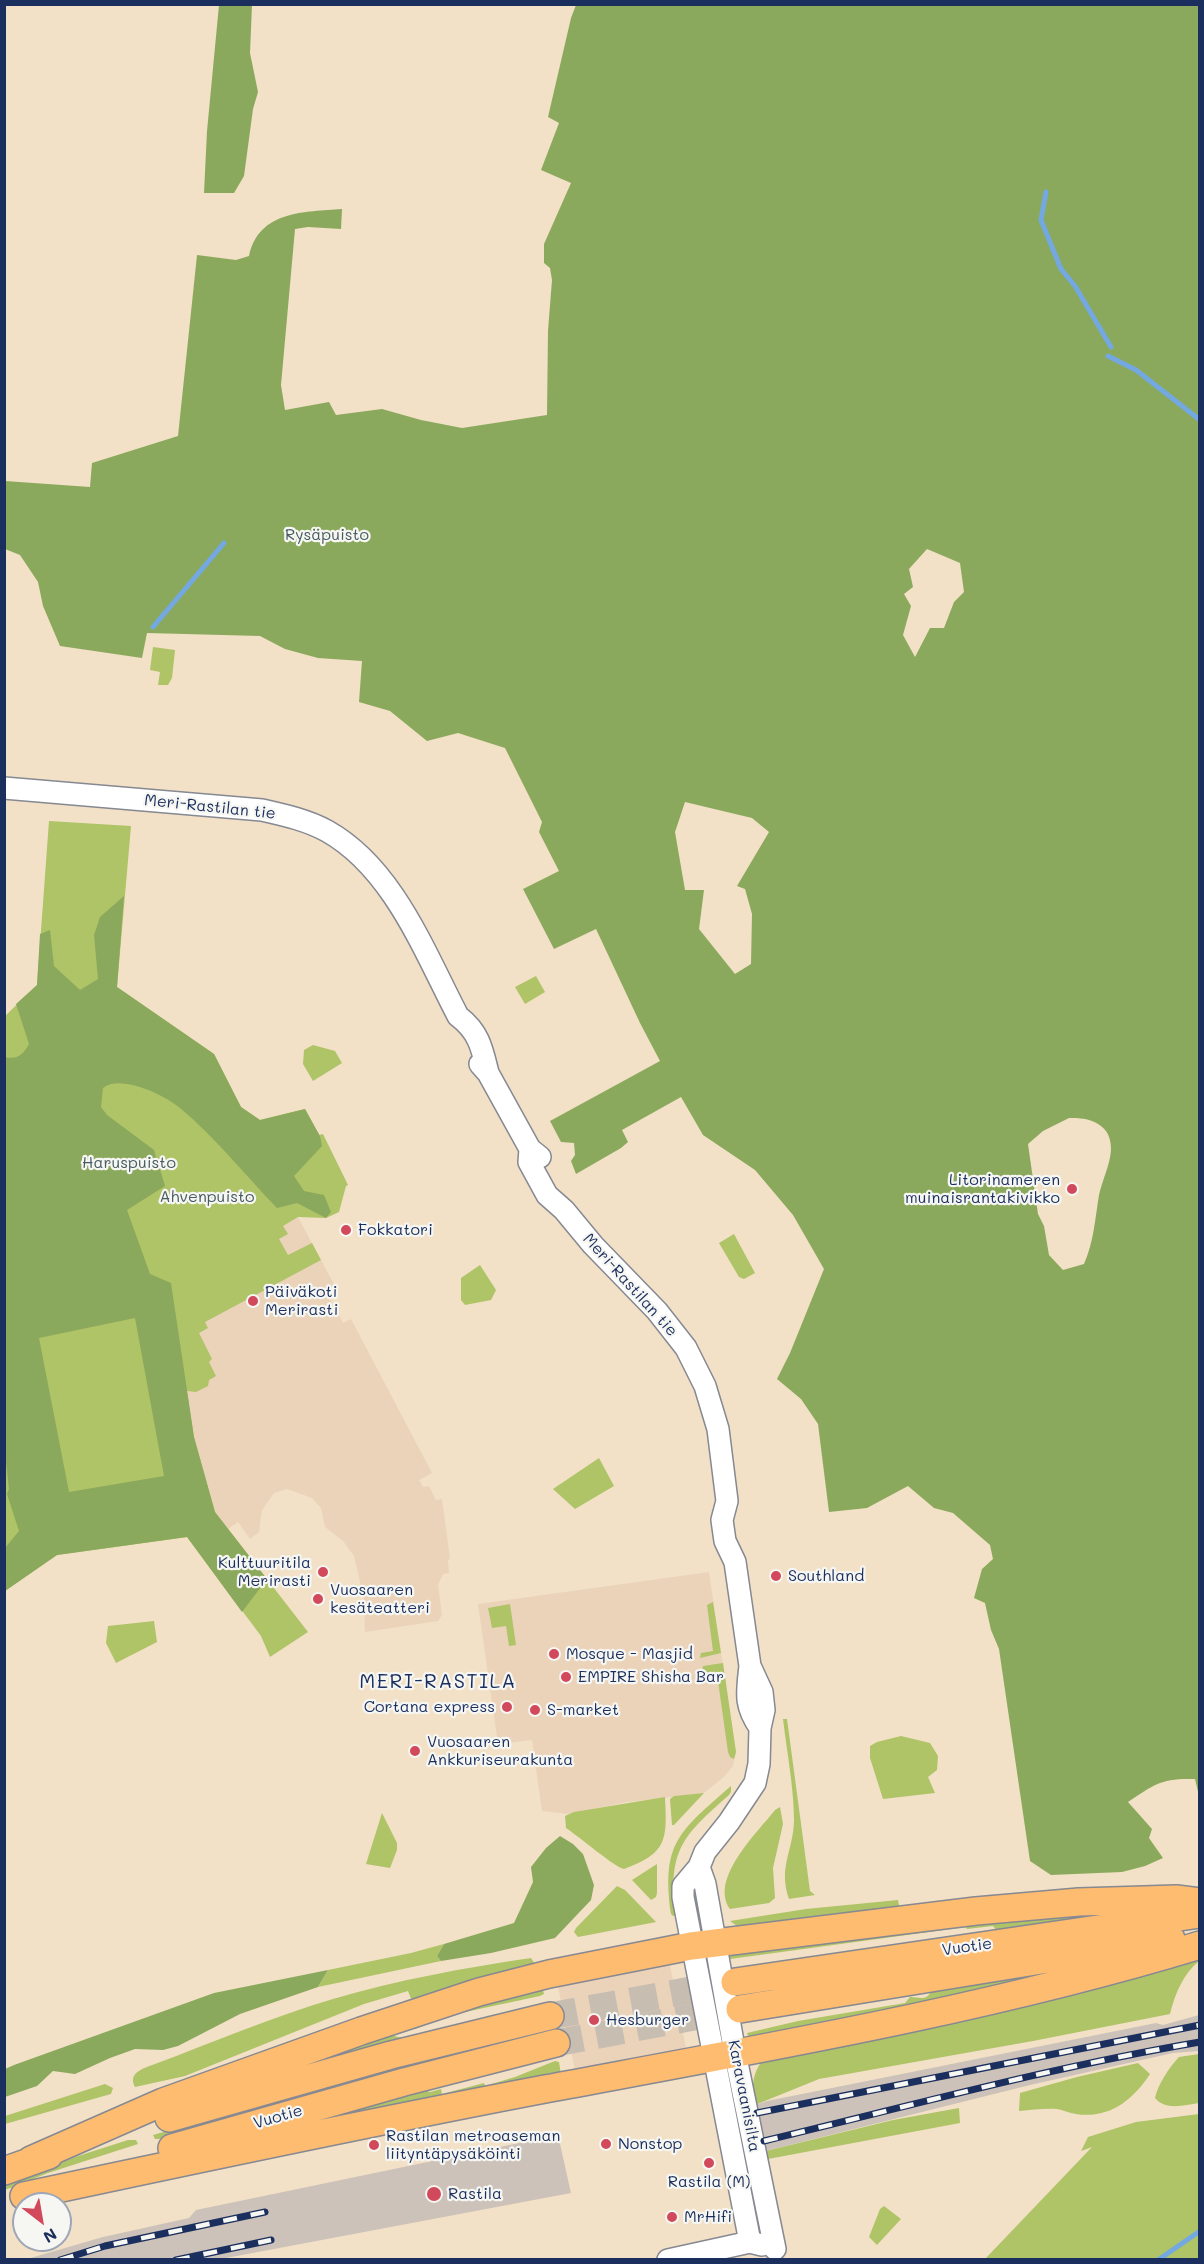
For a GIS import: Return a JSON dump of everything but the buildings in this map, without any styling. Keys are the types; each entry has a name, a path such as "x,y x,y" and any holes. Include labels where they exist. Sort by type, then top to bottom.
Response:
{"main road":[{"path":"31,2160 163,2102 361,2031 479,1992 549,1974 703,1945 976,1911 1068,1903 1176,1899 1200,1902"},
{"name":"Vuotie","path":"735,1982 1200,1914"},
{"name":"Vuotie","path":"740,2009 1200,1934"},
{"path":"47,2192 358,2125 725,2055 1054,1986 1200,1945"},
{"name":"Vuotie","path":"4,2171 31,2160 126,2130 474,2033 550,2016"},
{"name":"Vuotie","path":"35,2192 136,2158 404,2082 556,2043"}],"street":[{"name":"Meri-Rastilan tie","path":"4,788 262,810 301,820 326,831 361,855 387,885 401,907 458,1016 459,1033 469,1052 488,1072 530,1149 529,1162 547,1195 564,1209 593,1245 657,1311 680,1340 705,1386 718,1429 727,1501 722,1520 725,1541 735,1562 750,1666 747,1695 750,1713 760,1728 759,1764 755,1783 729,1822 705,1852 699,1867 683,1886 685,1913 703,1945"},
{"name":"Karavaanisilta","path":"703,1945 725,2055 756,2156 765,2203 761,2250"},
{"name":"Karavaanisilta","path":"725,2055 735,2160 744,2208 761,2250"},
{"path":"668,2259 761,2250"}],"shaded area":[{"path":"298,1217 335,1286 326,1291 343,1323 351,1319 432,1473 419,1480 423,1487 429,1486 436,1500 442,1499 450,1559 448,1560 449,1573 443,1574 438,1585 442,1615 438,1621 365,1632 364,1600 354,1556 343,1541 325,1527 321,1508 312,1498 287,1489 274,1493 262,1510 259,1532 250,1539 238,1522 228,1529 215,1512 194,1437 171,1283"},
{"path":"709,1572 736,1752 733,1766 724,1777 704,1793 627,1802 568,1814 542,1811 532,1740 498,1744 478,1604"},
{"path":"669,1960 687,2053 576,2075 557,1982"},
{"path":"1199,2015 1199,2051 1173,2053 1030,2085 766,2151 755,2105 767,2101 1156,2023 1163,2025"},
{"path":"558,2135 571,2193 221,2259 27,2259 51,2252 72,2252 72,2246 189,2218 196,2210"}],"green space":[{"path":"219,5 252,5 250,53 258,92 253,109 244,176 234,193 204,193 207,131"},
{"name":"Rysäpuisto","path":"576,5 1199,5 1200,1800 1195,1779 1183,1779 1159,1783 1128,1802 1152,1829 1149,1838 1163,1858 1145,1866 1122,1872 1051,1875 1030,1861 999,1649 991,1630 985,1603 974,1598 982,1569 993,1559 990,1545 953,1513 934,1508 908,1486 867,1508 829,1512 818,1424 801,1399 777,1379 824,1269 793,1215 755,1170 703,1135 681,1097 622,1130 628,1142 576,1174 571,1161 575,1155 574,1143 561,1142 550,1121 660,1061 596,929 554,949 523,889 559,871 539,832 542,822 505,748 458,733 427,741 390,711 359,702 362,661 318,658 285,649 260,636 147,633 142,658 60,646 43,606 38,582 20,555 5,549 5,481 90,487 92,463 178,436 197,255 236,260 249,256 254,241 263,230 285,216 342,209 341,229 308,227 295,229 281,385 285,410 329,402 336,415 382,409 462,428 547,415 548,331 552,280 550,268 544,263 544,244 571,183 541,170 559,123 548,117","holes":["927,549 960,563 964,592 954,602 944,628 930,628 915,657 903,635 911,606 904,594 913,587 909,569","685,802 752,818 769,832 737,886 745,889 752,914 751,964 735,974 699,929 704,890 685,890 675,832","1069,1118 1085,1119 1104,1128 1110,1141 1108,1167 1099,1195 1094,1230 1084,1264 1063,1270 1049,1255 1044,1226 1038,1214 1028,1144 1043,1131"]},
{"path":"153,647 175,650 172,678 168,685 158,685 160,672 150,670"},
{"name":"Haruspuisto","path":"49,821 131,826 117,987 214,1054 241,1107 260,1120 305,1109 319,1135 323,1134 348,1185 339,1212 326,1218 298,1217 283,1226 288,1234 279,1239 288,1255 312,1243 321,1260 205,1322 208,1328 199,1333 212,1359 209,1362 216,1376 209,1380 208,1386 196,1392 187,1391 194,1437 215,1512 308,1632 270,1657 261,1636 187,1537 57,1555 5,1591 4,1035 6,1015 37,985"},
{"name":"Haruspuisto","path":"124,896 117,987 214,1054 241,1107 260,1120 305,1109 320,1136 322,1146 294,1176 304,1191 324,1195 331,1212 326,1218 297,1203 277,1208 205,1131 164,1097 142,1088 120,1083 103,1088 101,1107 107,1115 154,1150 165,1186 127,1210 150,1274 171,1283 194,1437 215,1512 267,1579 242,1612 187,1537 57,1555 5,1591 5,1548 19,1531 7,1494 9,1489 4,1444 5,1057 19,1056 29,1044 16,1004 37,985 40,934 50,930 54,966 80,990 98,979 94,935 100,917","holes":["135,1318 164,1476 69,1492 39,1338"]},
{"path":"536,976 545,992 525,1004 515,987"},
{"path":"313,1045 335,1051 342,1063 313,1081 303,1064 304,1050"},
{"path":"734,1234 755,1273 744,1279 739,1277 719,1243"},
{"path":"480,1265 496,1290 491,1300 465,1305 461,1300 461,1278"},
{"path":"599,1458 614,1486 575,1509 553,1489"},
{"path":"713,1602 721,1653 700,1658 701,1653 713,1651 707,1605"},
{"path":"510,1604 516,1645 509,1646 506,1626 492,1628 488,1608"},
{"path":"154,1621 157,1642 116,1663 106,1643 108,1626"},
{"path":"723,1663 736,1752 734,1759 728,1752 717,1674 702,1672 703,1666"},
{"path":"783,1719 787,1719 810,1891 815,1895 789,1899 785,1868 793,1832 794,1809"},
{"path":"901,1736 930,1743 938,1756 937,1770 928,1777 935,1793 883,1799 870,1758 870,1746"},
{"path":"731,1786 728,1796 700,1822 682,1846 674,1874 676,1915 673,1916 671,1914 669,1870 678,1840 687,1827"},
{"path":"704,1793 672,1825 670,1799 674,1796"},
{"path":"665,1797 666,1824 662,1843 649,1857 624,1869 566,1828 565,1816 574,1812"},
{"path":"780,1807 783,1824 773,1868 775,1898 769,1903 730,1909 725,1897 730,1871 747,1844"},
{"path":"382,1813 397,1843 397,1850 390,1868 366,1864"},
{"path":"560,1836 583,1854 594,1885 591,1900 555,1938 491,1953 441,1961 437,1956 444,1944 514,1923 533,1882 531,1867 546,1848"},
{"path":"657,1864 657,1893 656,1897 651,1900 632,1880"},
{"path":"617,1886 625,1890 656,1922 578,1937 574,1932 576,1928"},
{"path":"898,1900 900,1911 748,1927 737,1926 730,1921 806,1909"},
{"path":"1104,1914 997,1931 993,1926 967,1929 966,1927 730,1959 730,1953 995,1918"},
{"path":"444,1944 437,1956 441,1961 318,1987 328,1970"},
{"path":"531,1958 535,1964 412,2001 408,1991 364,2004 185,2076 135,2087 133,2082 135,2074 147,2067 310,2006 406,1980"},
{"path":"1199,1958 1180,1985 1170,2014 819,2079 755,2105 753,2083 761,2062"},
{"path":"1067,1968 1030,1983 749,2038 747,2033 798,2021 905,2003 910,1997 925,1997 932,1990"},
{"path":"328,1970 318,1987 240,2014 178,2046 163,2050 135,2049 75,2074 53,2071 37,2086 5,2097 5,2069 14,2065 214,1993"},
{"path":"542,1986 544,1994 540,1996 451,2015 418,2028 398,2032 394,2036 403,2038 259,2080 472,2001"},
{"path":"551,2028 552,2033 432,2062 159,2139 155,2139 153,2135 424,2057"},
{"path":"1199,2054 1199,2103 1170,2106 1159,2102 1155,2098 1156,2093 1164,2076 1175,2061 1179,2057"},
{"path":"555,2061 559,2062 561,2075 270,2133 340,2109 424,2090 430,2092 441,2089 442,2094 484,2083 485,2086"},
{"path":"1138,2063 1150,2074 1127,2100 1109,2111 1088,2115 1073,2114 1057,2109 1019,2111 1020,2093"},
{"path":"105,2084 113,2088 111,2094 5,2124 5,2116"},
{"path":"959,2108 960,2123 768,2159 766,2151 893,2120"},
{"path":"1199,2114 1199,2259 985,2259 1092,2147 1081,2151 1088,2137 1136,2122"},
{"path":"128,2140 136,2140 138,2144 48,2173 5,2190 5,2183"},
{"path":"884,2206 901,2219 877,2245 869,2237 880,2209"}],"waterway":[{"path":"1046,192 1041,220 1061,269 1075,286 1111,347"},
{"path":"1108,356 1136,370 1200,420"},
{"path":"153,627 224,543"},
{"path":"1158,2260 1200,2231"}],"tunnel":[{"path":"550,2016 735,1982"},
{"path":"556,2043 731,2010"}],"railway":[{"path":"757,2113 1200,2025"},
{"path":"764,2141 1035,2075 1200,2042"},
{"path":"60,2260 105,2246 265,2212"},
{"path":"176,2260 271,2240"}],"place":[{"name":"Litorinameren muinaisrantakivikko","path":"1072,1189"},
{"name":"Fokkatori","path":"346,1230"},
{"name":"Päiväkoti Merirasti","path":"253,1301"},
{"name":"Kulttuuritila Merirasti","path":"323,1572"},
{"name":"Southland","path":"776,1576"},
{"name":"Vuosaaren kesäteatteri","path":"318,1599"},
{"name":"Mosque - Masjid","path":"554,1654"},
{"name":"EMPIRE Shisha Bar","path":"566,1677"},
{"name":"Cortana express","path":"507,1707"},
{"name":"S-market","path":"535,1710"},
{"name":"Vuosaaren Ankkuriseurakunta","path":"415,1751"},
{"name":"Hesburger","path":"594,2020"},
{"name":"Nonstop","path":"606,2144"},
{"name":"Rastilan metroaseman liityntäpysäköinti","path":"374,2145"},
{"name":"Rastila (M)","path":"709,2163"},
{"name":"Rastila","path":"434,2194"},
{"name":"MrHifi","path":"672,2217"}],"district":[{"name":"MERI-RASTILA","path":"438,1682"}],"park label":[{"name":"Ahvenpuisto","path":"207,1197"}]}
